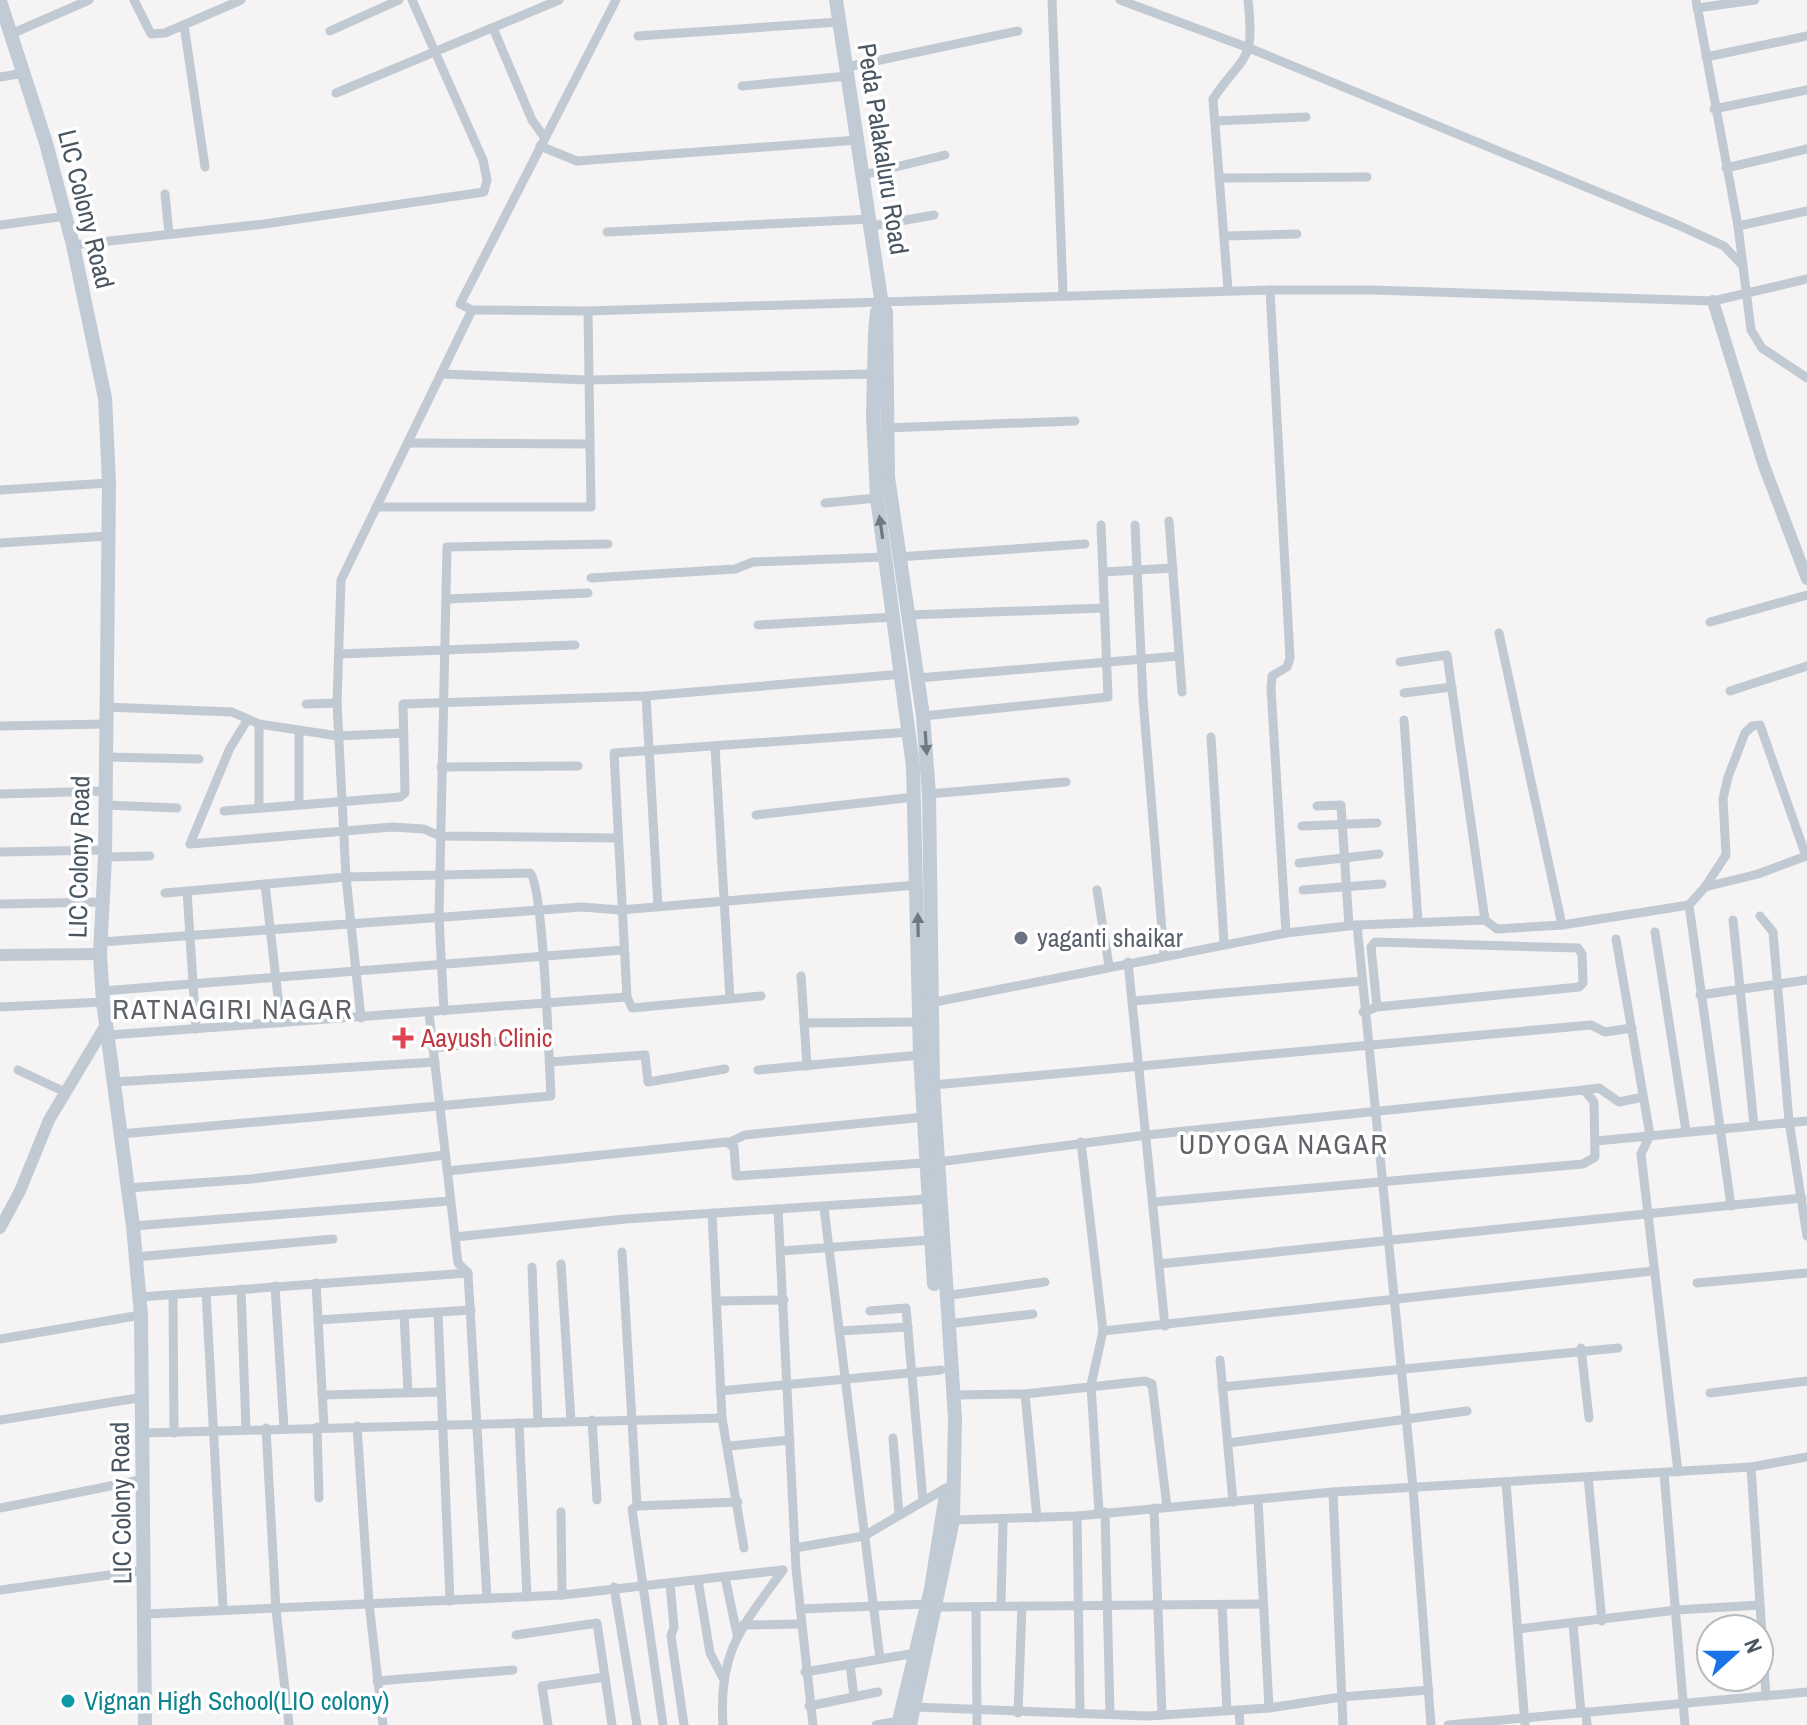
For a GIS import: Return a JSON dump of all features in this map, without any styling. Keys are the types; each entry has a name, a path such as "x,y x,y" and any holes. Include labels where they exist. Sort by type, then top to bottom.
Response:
{"main road":[{"name":"Peda Palakaluru Road","path":"836,0 886,312 885,428 892,557"},
{"name":"LIC Colony Road","path":"0,1 66,216 105,398 109,483 105,854 100,948 102,997 133,1226 141,1315 145,1725"},
{"path":"882,302 877,312 873,374 877,498 892,557 911,676 923,716 925,1004 919,1022 920,1055 924,1117 933,1162 929,1199 931,1240 953,1520 932,1606 916,1653 902,1724"},
{"path":"902,1724 915,1707 951,1488 953,1395 933,1162 933,1085 917,885 922,796 910,732 911,676"}],"street":[{"path":"11,34 89,0"},
{"path":"134,0 151,34 165,33 241,0"},
{"path":"330,31 399,0"},
{"path":"73,245 484,192 487,180 483,160 412,0"},
{"path":"336,93 559,0"},
{"path":"616,0 460,304 472,310 588,311 1228,290 1388,290 1713,301 1807,279"},
{"path":"1052,0 1063,294"},
{"path":"1120,0 1678,225 1724,246 1742,265"},
{"path":"1228,290 1213,99 1241,67 1248,51 1252,34 1248,0"},
{"path":"1755,0 1697,4 1738,226 1744,296 1754,339 1807,378"},
{"path":"638,36 839,22"},
{"path":"184,25 205,167"},
{"path":"493,28 542,141 577,161 858,140"},
{"path":"742,86 847,72 1018,31"},
{"path":"1706,57 1807,36"},
{"path":"0,77 24,73"},
{"path":"1714,109 1807,90"},
{"path":"1215,121 1306,117"},
{"path":"1726,168 1807,149"},
{"path":"863,175 945,155"},
{"path":"1219,178 1367,177"},
{"path":"165,194 169,234"},
{"path":"1738,226 1807,211"},
{"path":"607,232 872,223 934,215"},
{"path":"0,225 66,216"},
{"path":"1224,236 1297,234"},
{"path":"1270,290 1290,658 1287,667 1272,676 1271,688 1286,933"},
{"path":"1713,301 1763,463 1807,579"},
{"path":"361,1018 346,877 338,736 341,580 472,310"},
{"path":"376,507 591,507 588,311"},
{"path":"443,374 588,380 873,374"},
{"path":"885,428 1075,421"},
{"path":"408,443 590,444"},
{"path":"0,490 109,483"},
{"path":"825,503 877,498"},
{"path":"1169,521 1182,692"},
{"path":"923,716 1108,697 1101,525"},
{"path":"1135,525 1143,699 1164,955"},
{"path":"0,543 108,536"},
{"path":"444,1011 439,918 447,547 608,544"},
{"path":"591,578 735,569 753,562 892,557 1085,544"},
{"path":"1103,572 1173,568"},
{"path":"447,599 588,593"},
{"path":"1710,622 1807,595"},
{"path":"758,625 1104,608"},
{"path":"1499,633 1562,925"},
{"path":"339,654 575,645"},
{"path":"1400,662 1447,655 1485,920"},
{"path":"224,811 405,793 403,704 646,696 1179,656"},
{"path":"1730,691 1807,666"},
{"path":"1404,693 1452,687"},
{"path":"646,696 658,907"},
{"path":"306,704 337,703"},
{"path":"105,707 232,712 259,724 338,736 404,733"},
{"path":"248,719 230,748 190,844 405,827 440,836 617,838"},
{"path":"1404,720 1418,921"},
{"path":"0,726 106,724"},
{"path":"259,724 259,808"},
{"path":"925,1004 1286,933 1418,921 1485,920 1497,929 1562,925 1689,905 1726,855 1723,799 1728,777 1745,733 1752,726 1760,725 1806,856 1758,874 1705,887"},
{"path":"299,731 299,805"},
{"path":"761,996 632,1008 627,997 620,910 614,753 910,732"},
{"path":"1211,737 1224,943"},
{"path":"715,747 730,999"},
{"path":"105,757 199,759"},
{"path":"441,767 578,766"},
{"path":"756,815 1066,782"},
{"path":"0,794 105,798 177,808"},
{"path":"1317,806 1341,805 1346,887 1361,981 1413,1487 1431,1725"},
{"path":"1302,826 1377,823"},
{"path":"0,852 150,856"},
{"path":"1299,863 1379,854"},
{"path":"120,1134 551,1096 539,910 535,878 530,873 346,877 165,893"},
{"path":"265,884 281,1023"},
{"path":"1303,890 1382,884"},
{"path":"0,955 100,948 190,936 539,910 620,910 917,885"},
{"path":"1097,890 1109,966"},
{"path":"187,891 196,1029"},
{"path":"0,904 102,902"},
{"path":"1689,905 1731,1206"},
{"path":"1760,916 1773,932 1789,1121 1807,1236"},
{"path":"1733,920 1754,1125"},
{"path":"1655,932 1686,1131"},
{"path":"1616,939 1650,1135 1641,1154 1678,1472"},
{"path":"1363,1012 1377,1007 1579,987 1583,983 1582,954 1578,948 1375,942 1371,947 1377,1007"},
{"path":"0,1007 193,984 623,950"},
{"path":"1128,962 1165,1326"},
{"path":"801,976 807,1066"},
{"path":"1700,995 1807,980"},
{"path":"1133,1001 1361,981"},
{"path":"0,1228 65,1092 108,1029 196,1029 627,997"},
{"path":"429,1013 458,1263 468,1273 487,1599"},
{"path":"804,1023 919,1022"},
{"path":"933,1085 1591,1025 1605,1032 1632,1028"},
{"path":"433,1048 547,1036"},
{"path":"549,1062 645,1055 648,1082 725,1069"},
{"path":"758,1070 920,1055"},
{"path":"114,1082 435,1062"},
{"path":"18,1070 65,1092"},
{"path":"730,1142 734,1147 736,1176 933,1162 1081,1142 1373,1114 1599,1088 1619,1102 1643,1097"},
{"path":"1154,1202 1583,1164 1595,1157 1596,1141 1594,1102 1584,1090"},
{"path":"447,1171 730,1142 745,1135 924,1117"},
{"path":"1596,1141 1718,1127 1807,1121"},
{"path":"1081,1142 1103,1331 1091,1385 1110,1605 1114,1714 1118,1725"},
{"path":"128,1188 251,1179 445,1155"},
{"path":"1159,1264 1802,1198"},
{"path":"455,1237 712,1213 929,1199"},
{"path":"133,1226 450,1201"},
{"path":"824,1208 880,1659"},
{"path":"778,1209 796,1569 813,1725"},
{"path":"712,1213 722,1418 730,1446 744,1548"},
{"path":"136,1257 333,1239"},
{"path":"781,1251 931,1240"},
{"path":"622,1252 629,1422 637,1506"},
{"path":"561,1264 571,1421"},
{"path":"532,1267 538,1423"},
{"path":"1103,1331 1393,1302 1653,1271"},
{"path":"139,1297 468,1273"},
{"path":"1697,1283 1807,1273"},
{"path":"944,1296 1045,1282"},
{"path":"316,1283 322,1395 319,1498"},
{"path":"275,1286 284,1428"},
{"path":"241,1289 246,1430"},
{"path":"206,1292 223,1608"},
{"path":"173,1295 174,1433"},
{"path":"717,1301 784,1300"},
{"path":"870,1311 906,1308 923,1501"},
{"path":"318,1320 471,1310"},
{"path":"438,1312 450,1601"},
{"path":"404,1314 408,1393"},
{"path":"947,1324 1033,1314"},
{"path":"0,1339 141,1315"},
{"path":"839,1331 908,1327"},
{"path":"1581,1348 1589,1418"},
{"path":"1222,1387 1581,1348 1618,1348"},
{"path":"1220,1360 1233,1502"},
{"path":"720,1391 941,1370"},
{"path":"1710,1393 1807,1381"},
{"path":"953,1395 1025,1394 1091,1385 1152,1384 1167,1507"},
{"path":"322,1395 440,1392"},
{"path":"1025,1394 1037,1518"},
{"path":"0,1420 144,1397"},
{"path":"1228,1443 1467,1411"},
{"path":"144,1433 215,1434 320,1426 722,1418"},
{"path":"592,1420 597,1500"},
{"path":"519,1423 527,1597"},
{"path":"357,1426 369,1603 383,1725"},
{"path":"266,1428 276,1610 289,1725"},
{"path":"893,1438 899,1515"},
{"path":"730,1446 790,1440"},
{"path":"953,1520 1077,1516 1333,1492 1751,1467 1807,1457"},
{"path":"1751,1467 1766,1696"},
{"path":"1664,1473 1685,1725"},
{"path":"1588,1477 1602,1621"},
{"path":"0,1508 145,1479"},
{"path":"1506,1482 1525,1721"},
{"path":"795,1548 864,1536 951,1488"},
{"path":"1333,1492 1343,1725"},
{"path":"1258,1499 1269,1708"},
{"path":"663,1725 632,1509 637,1506 738,1502"},
{"path":"1154,1508 1162,1715"},
{"path":"561,1512 562,1595"},
{"path":"1077,1516 1080,1714"},
{"path":"1001,1606 1003,1520"},
{"path":"146,1614 223,1608 276,1610 562,1595 642,1583 670,1583 796,1569"},
{"path":"0,1590 145,1570"},
{"path":"723,1725 723,1678 740,1629 783,1570"},
{"path":"725,1577 740,1629"},
{"path":"698,1580 710,1653 723,1678"},
{"path":"670,1583 674,1627 671,1636 684,1725"},
{"path":"614,1587 637,1725"},
{"path":"800,1609 1263,1604"},
{"path":"1222,1605 1227,1711"},
{"path":"1518,1629 1677,1610 1760,1605"},
{"path":"1018,1713 1022,1606"},
{"path":"976,1607 977,1725"},
{"path":"516,1635 597,1623 612,1725"},
{"path":"740,1629 801,1624"},
{"path":"1573,1624 1587,1725"},
{"path":"805,1672 916,1653"},
{"path":"850,1664 854,1697"},
{"path":"377,1681 513,1670"},
{"path":"548,1725 542,1686 605,1677"},
{"path":"915,1707 1018,1713 1057,1720 1080,1714 1114,1714 1148,1721 1162,1715 1269,1708 1341,1697 1429,1690"},
{"path":"809,1706 878,1692"},
{"path":"1448,1725 1525,1721 1584,1712 1807,1692"},
{"path":"1239,1710 1240,1725"},
{"path":"876,1725 902,1724"}],"place":[{"name":"yaganti shaikar","path":"1021,938"},
{"name":"Aayush Clinic","path":"403,1038"},
{"name":"Vignan High School(LIO colony)","path":"68,1701"}],"district":[{"name":"RATNAGIRI NAGAR","path":"233,1009"},
{"name":"UDYOGA NAGAR","path":"1284,1144"}]}
